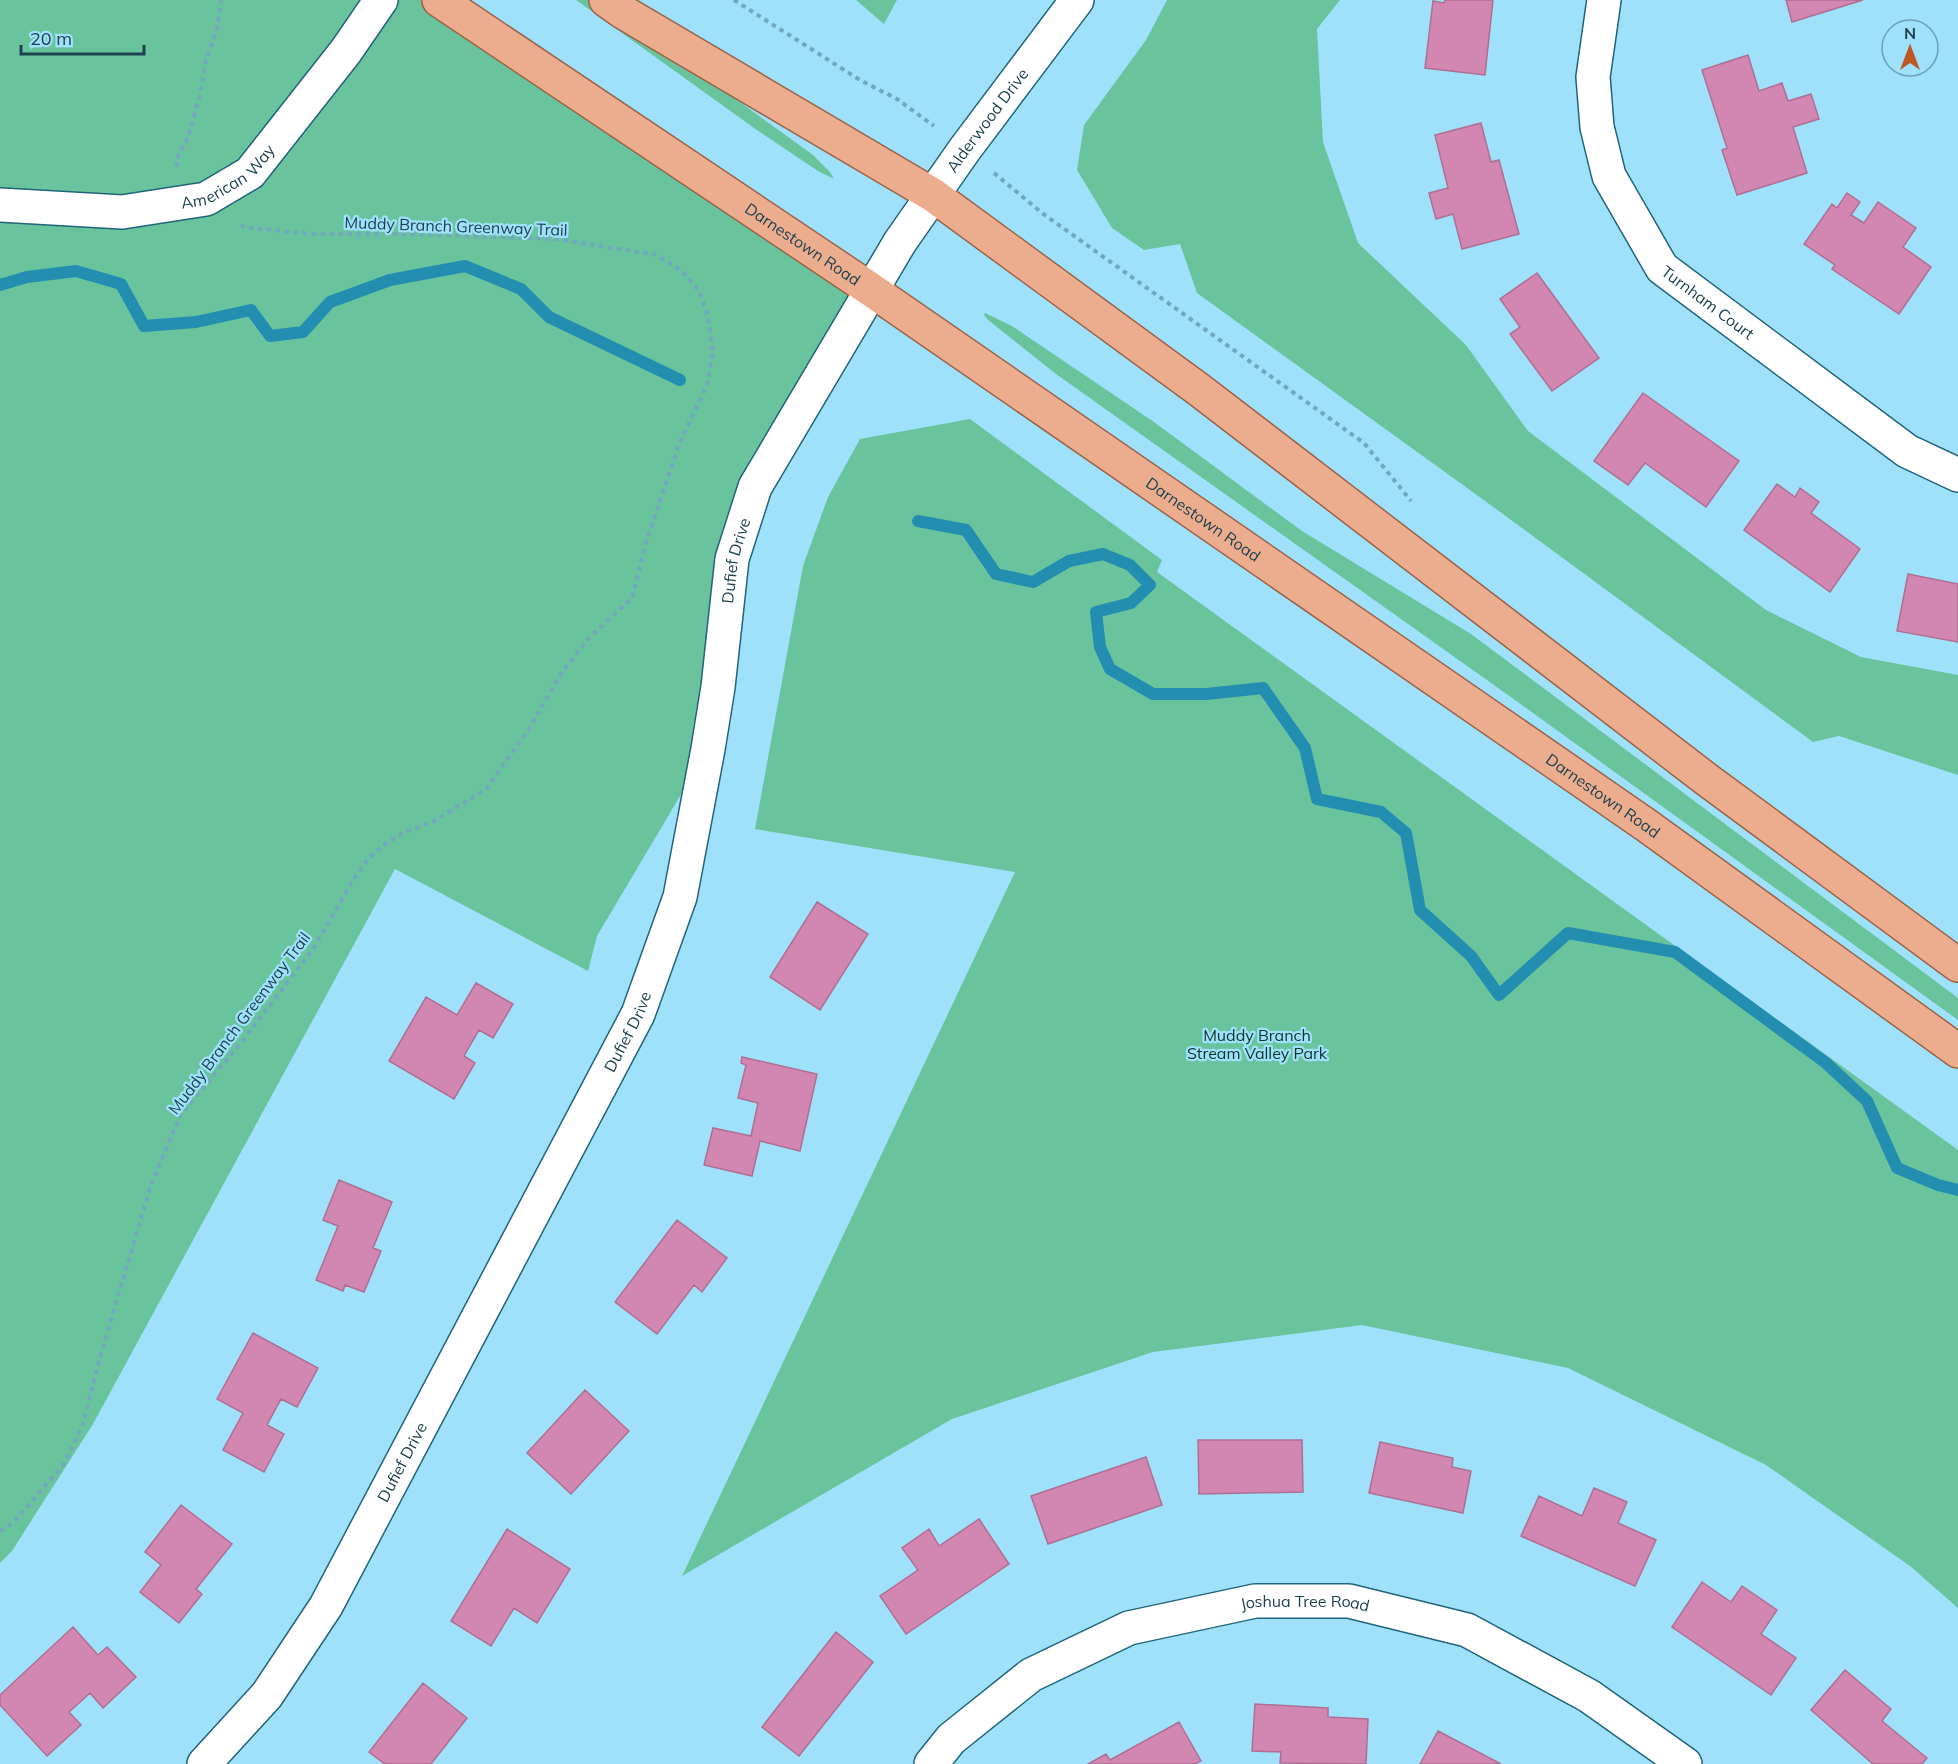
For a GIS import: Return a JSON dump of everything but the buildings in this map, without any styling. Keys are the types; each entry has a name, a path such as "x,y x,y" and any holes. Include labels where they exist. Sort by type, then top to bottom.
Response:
{"main road":[{"name":"Darnestown Road","path":"439,0 873,291 1646,825 1958,1051"},
{"path":"606,0 933,195 1198,389 1706,779 1958,965"}],"street":[{"name":"American Way","path":"0,205 122,212 206,199 250,173 346,51 381,0"},
{"name":"Alderwood Drive","path":"900,242 965,149 1077,0"},
{"name":"Turnham Court","path":"1604,0 1593,77 1597,127 1609,176 1662,268 1907,451 1958,475"},
{"name":"Dufief Drive","path":"204,1764 267,1695 326,1606 638,1014 680,897 715,707 732,559 755,487 900,242"},
{"name":"Joshua Tree Road","path":"931,1764 951,1738 1031,1676 1128,1628 1255,1601 1349,1601 1467,1630 1589,1696 1685,1764"}],"path":[{"name":"Muddy Branch Greenway Trail","path":"0,1531 13,1522 63,1465 82,1427 100,1357 151,1185 181,1114 241,1043 313,949 368,859 382,846 401,834 434,820 486,789 529,729 562,672 589,638 632,598 650,532 679,444 706,385 714,352 708,316 699,291 682,272 657,255 556,239 412,234 312,234 244,227 225,216 206,199 183,186 176,160 188,138 201,90 206,60 217,29 221,0"},
{"path":"734,0 860,80 897,99 965,149 1042,213 1364,443 1416,507"}],"green space":[{"path":"0,0 439,0 873,291 732,559 708,749 597,936 588,971 395,869 93,1424 12,1551 0,1563"},
{"path":"576,0 599,0 813,155 834,179 818,171 754,128"},
{"path":"856,0 897,0 884,24"},
{"path":"1167,0 1340,0 1317,29 1323,142 1358,243 1466,345 1528,431 1766,610 1861,657 1958,675 1958,775 1839,736 1813,742 1197,293 1180,244 1144,250 1112,228 1077,170 1084,125 1146,40"},
{"path":"985,313 1012,326 1154,422 1302,531 1471,634 1958,998 1958,1020 1515,700 1056,374 988,320"},
{"name":"Muddy Branch Stream Valley Park","path":"970,419 1162,560 1157,572 1958,1150 1958,1608 1910,1566 1766,1465 1568,1368 1362,1325 1153,1352 952,1419 682,1576 1015,872 755,829 803,566 828,497 860,439"}],"waterway":[{"path":"0,285 27,277 76,271 121,284 144,326 196,322 251,310 270,336 303,332 330,302 390,280 465,266 521,289 549,317 680,380"},
{"path":"918,521 966,530 996,574 1033,582 1069,561 1103,554 1130,565 1150,585 1131,603 1096,612 1100,647 1110,669 1153,694 1206,694 1263,688 1305,748 1317,799 1381,812 1406,833 1420,910 1471,956 1499,995 1568,933 1675,952 1826,1063 1867,1101 1897,1168 1938,1185 1958,1190"}]}
